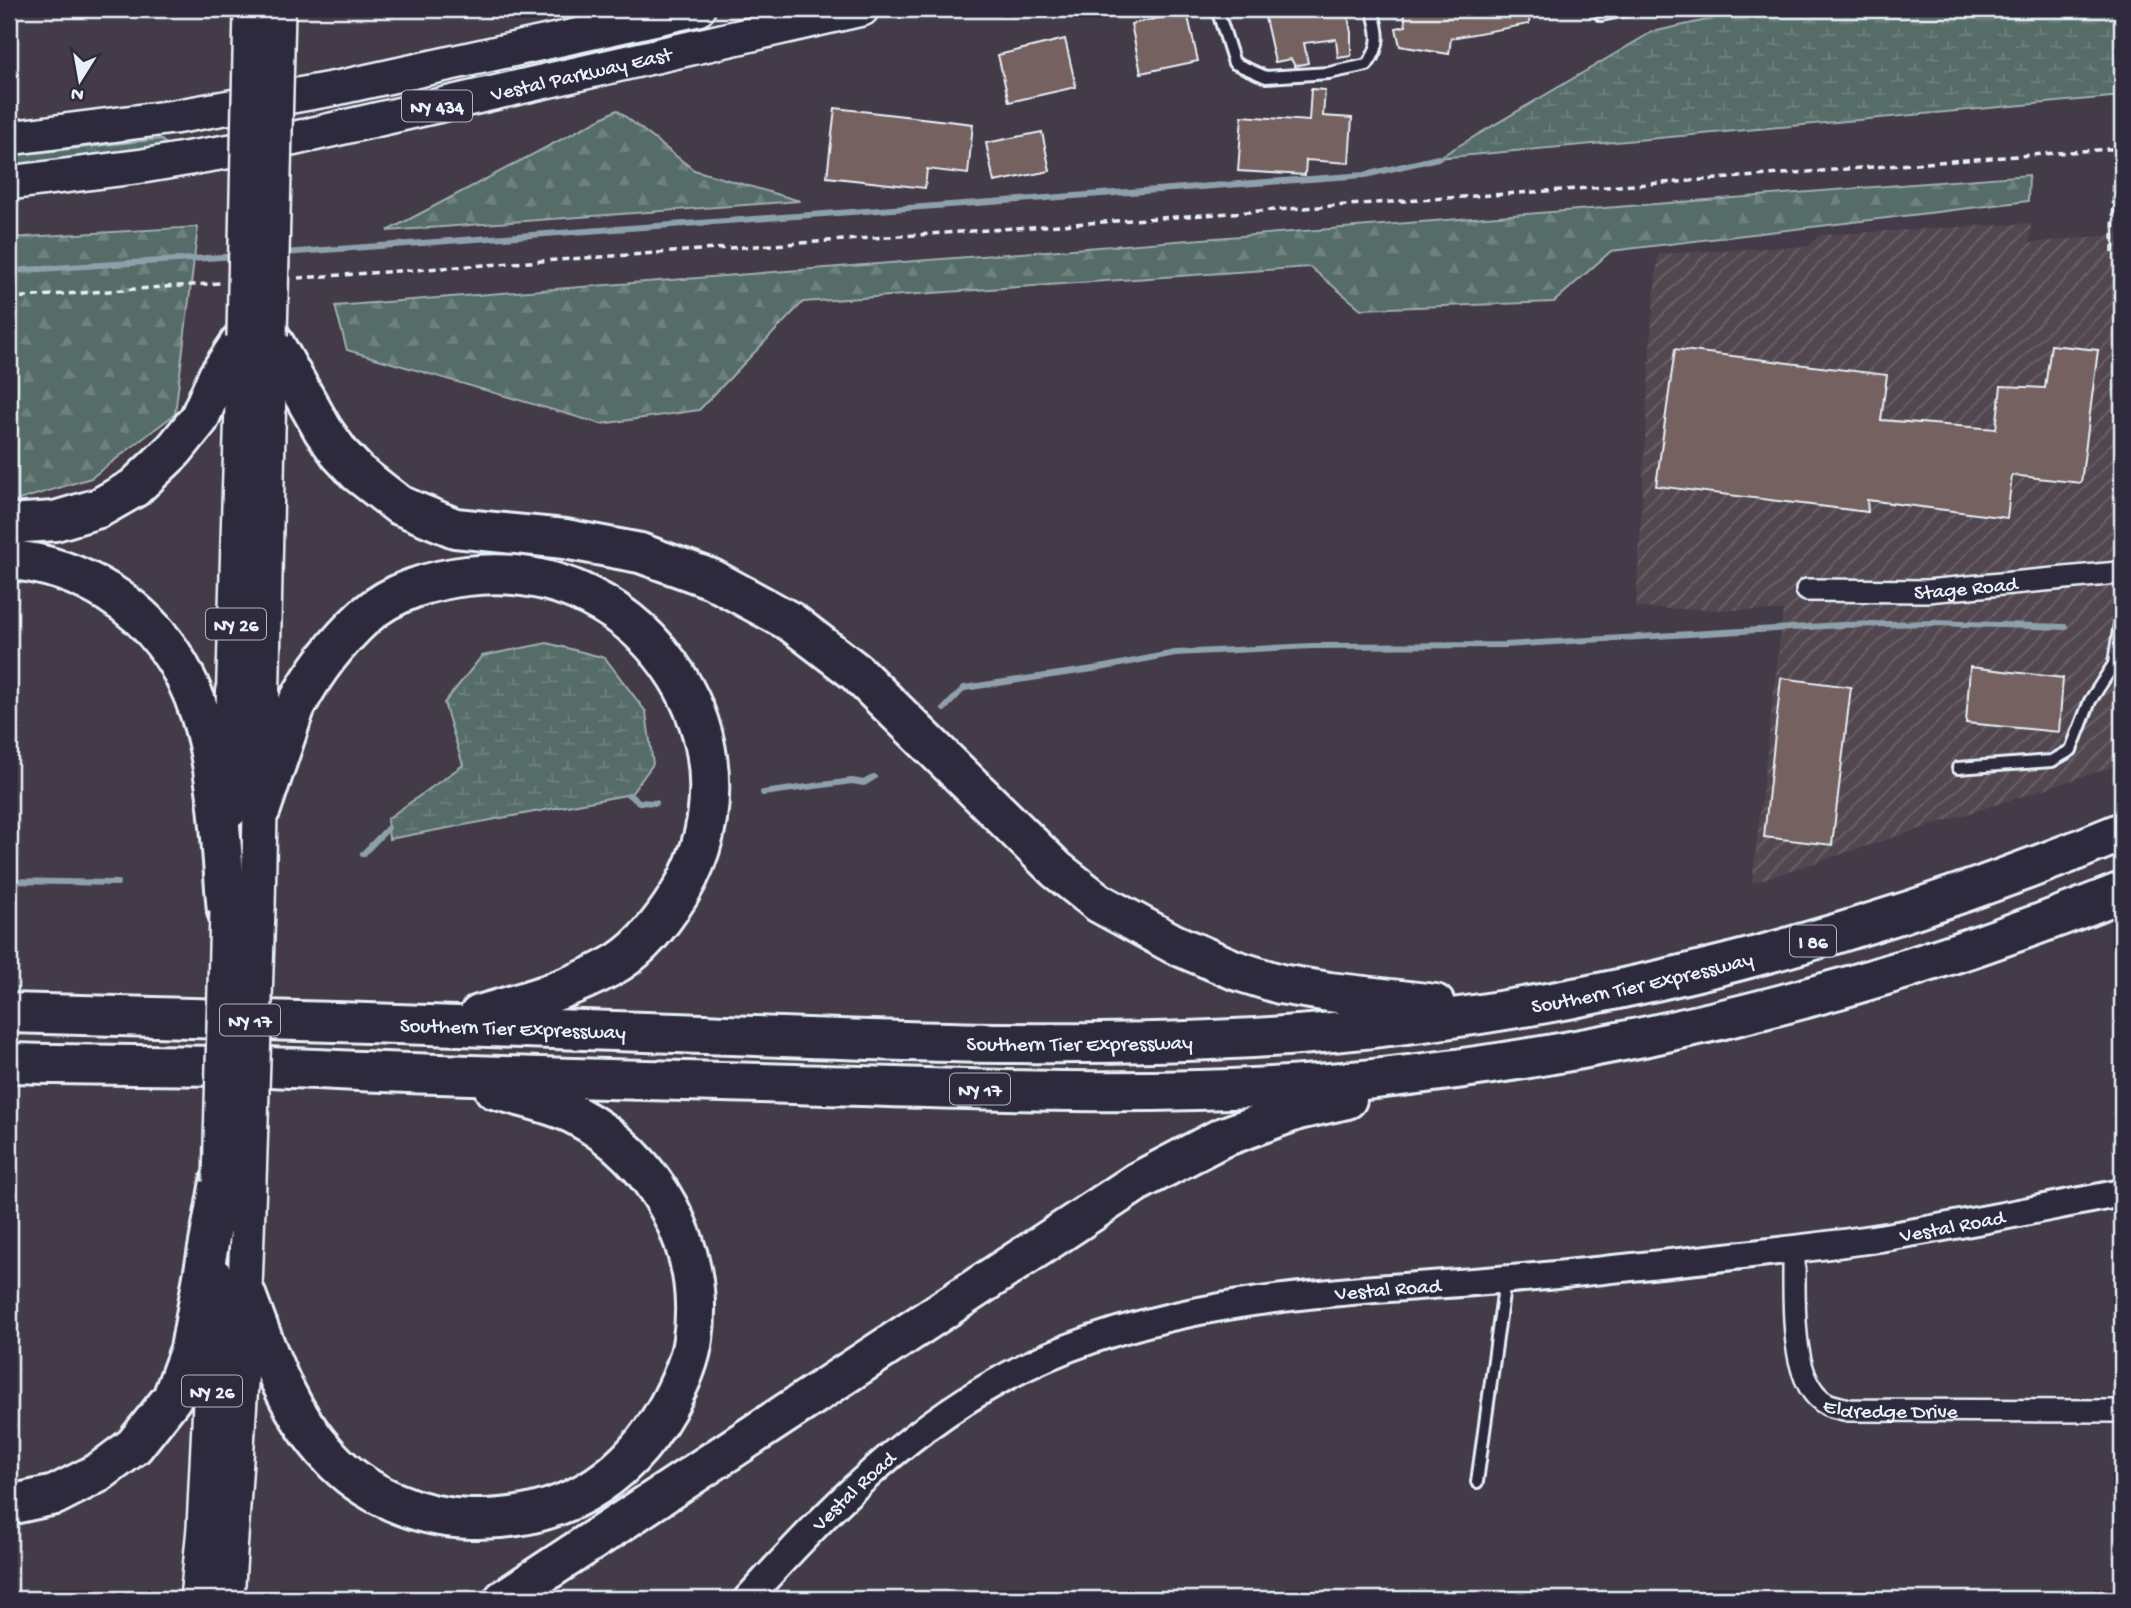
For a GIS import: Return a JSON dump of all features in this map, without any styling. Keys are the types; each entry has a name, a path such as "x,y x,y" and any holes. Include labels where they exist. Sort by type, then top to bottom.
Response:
{"highway":[{"path":"9,524 55,521 99,508 134,488 174,450 199,419 218,376 257,337 340,454 358,473 399,505 455,527 565,538 640,553 712,579 791,622 856,672 1057,870 1098,903 1174,944 1236,970 1280,984 1492,1011"},
{"path":"9,560 29,561 88,580 131,607 158,634 192,687 201,712 213,758 242,909"},
{"path":"261,808 297,705 324,661 366,616 390,599 414,588 448,578 491,573 544,579 596,600 642,631 661,652 678,676 695,709 708,763 708,799 701,845 685,887 654,931 614,966 541,997 444,1025"},
{"name":"Southern Tier Expressway","path":"9,1013 970,1042 1158,1042 1312,1033 1492,1011 1622,988 1797,946 1953,897 2122,832"},
{"path":"504,1599 1138,1182 1221,1138 1298,1110 1513,1060 1629,1040 1738,1016 1874,980 2004,938 2122,892"},
{"path":"9,1000 57,1014"},
{"name":"NY 17","path":"9,1063 238,1066 1056,1091 1208,1089 1372,1079 1513,1060"},
{"path":"9,1071 60,1065"},
{"path":"245,1292 275,1371 298,1417 330,1458 368,1489 396,1503 446,1518 500,1520 551,1508 606,1481 630,1460 652,1433 678,1388 693,1341 696,1299 689,1255 670,1207 646,1171 605,1133 573,1114 445,1074"},
{"path":"9,1505 55,1495 98,1474 134,1446 172,1398 190,1349 235,1182"}],"main road":[{"name":"NY 26","path":"242,909 261,808 251,9"},
{"name":"NY 26","path":"197,1599 235,1182 257,337 278,9"},
{"name":"Vestal Parkway East","path":"9,138 174,117 325,90 698,9"},
{"name":"Vestal Parkway East","path":"9,183 143,166 261,146 809,14 862,9"},
{"name":"NY 26","path":"227,1599 245,1292 235,1182"}],"street":[{"name":"Stage Road","path":"1807,590 1927,591 2122,571"},
{"name":"Vestal Road","path":"747,1599 826,1513 906,1442 969,1398 1027,1366 1065,1349 1142,1323 1219,1306 1304,1296 1505,1280 1794,1249 1931,1229 2122,1193"},
{"name":"Eldredge Drive","path":"1794,1249 1797,1345 1801,1369 1812,1392 1827,1404 1849,1409 2122,1411"}],"lane":[{"path":"1217,9 1234,63 1266,77 1329,73 1367,65 1377,52 1377,26 1373,9"},
{"path":"1598,9 1601,15 1632,9"},
{"path":"1958,768 2052,761 2071,750 2090,701 2115,664 2122,610"},
{"path":"1477,1482 1505,1280"}],"path":[{"path":"290,279 1677,182 2122,148"},
{"path":"2113,252 2114,149"},
{"path":"9,298 220,283"}],"shaded area":[{"path":"2031,223 2030,243 2122,234 2122,764 1752,883 1783,611 1636,608 1651,332 1658,254 1808,246 1820,235"}],"green space":[{"path":"1757,9 2122,9 2122,96 1438,158 1652,32"},
{"path":"617,110 694,170 800,201 387,231"},
{"path":"160,139 173,149 9,170 9,156"},
{"path":"2029,175 2028,201 1611,251 1554,302 1361,309 1310,267 803,302 699,410 601,424 347,350 335,306"},
{"path":"198,227 175,414 91,478 9,503 9,238"},
{"path":"547,643 605,658 646,712 653,764 631,794 389,839 387,819 463,765 444,703 482,656"}],"building":[{"path":"1263,9 1354,9 1347,10 1351,56 1338,58 1336,39 1304,43 1308,63 1295,66 1291,59 1275,62"},
{"path":"1403,9 1530,9 1529,24 1451,38 1449,54 1400,46 1396,28 1406,26"},
{"path":"1187,12 1198,61 1141,73 1131,24"},
{"path":"1065,39 1076,87 1009,102 998,55"},
{"path":"1311,89 1325,90 1323,116 1352,118 1349,163 1306,160 1305,175 1238,171 1242,116 1309,121"},
{"path":"835,108 973,124 968,174 927,169 925,188 827,177"},
{"path":"1042,132 1050,171 994,182 986,143"},
{"path":"2051,345 2098,350 2081,483 2012,475 2007,518 1867,500 1868,512 1656,486 1675,349 1887,375 1881,420 1996,429 2001,386 2045,388"},
{"path":"1970,667 2063,678 2059,732 1966,723"},
{"path":"1781,678 1851,687 1832,845 1764,837"}],"waterway":[{"path":"283,253 1365,175 1438,158"},
{"path":"9,271 237,256"},
{"path":"944,709 964,688 1100,668 1175,653 1312,646 1504,645 1842,625 1934,623 2065,627"},
{"path":"763,793 852,781 864,783 874,777"},
{"path":"629,795 639,802 656,803"},
{"path":"363,854 388,828"},
{"path":"9,881 117,883"}]}
